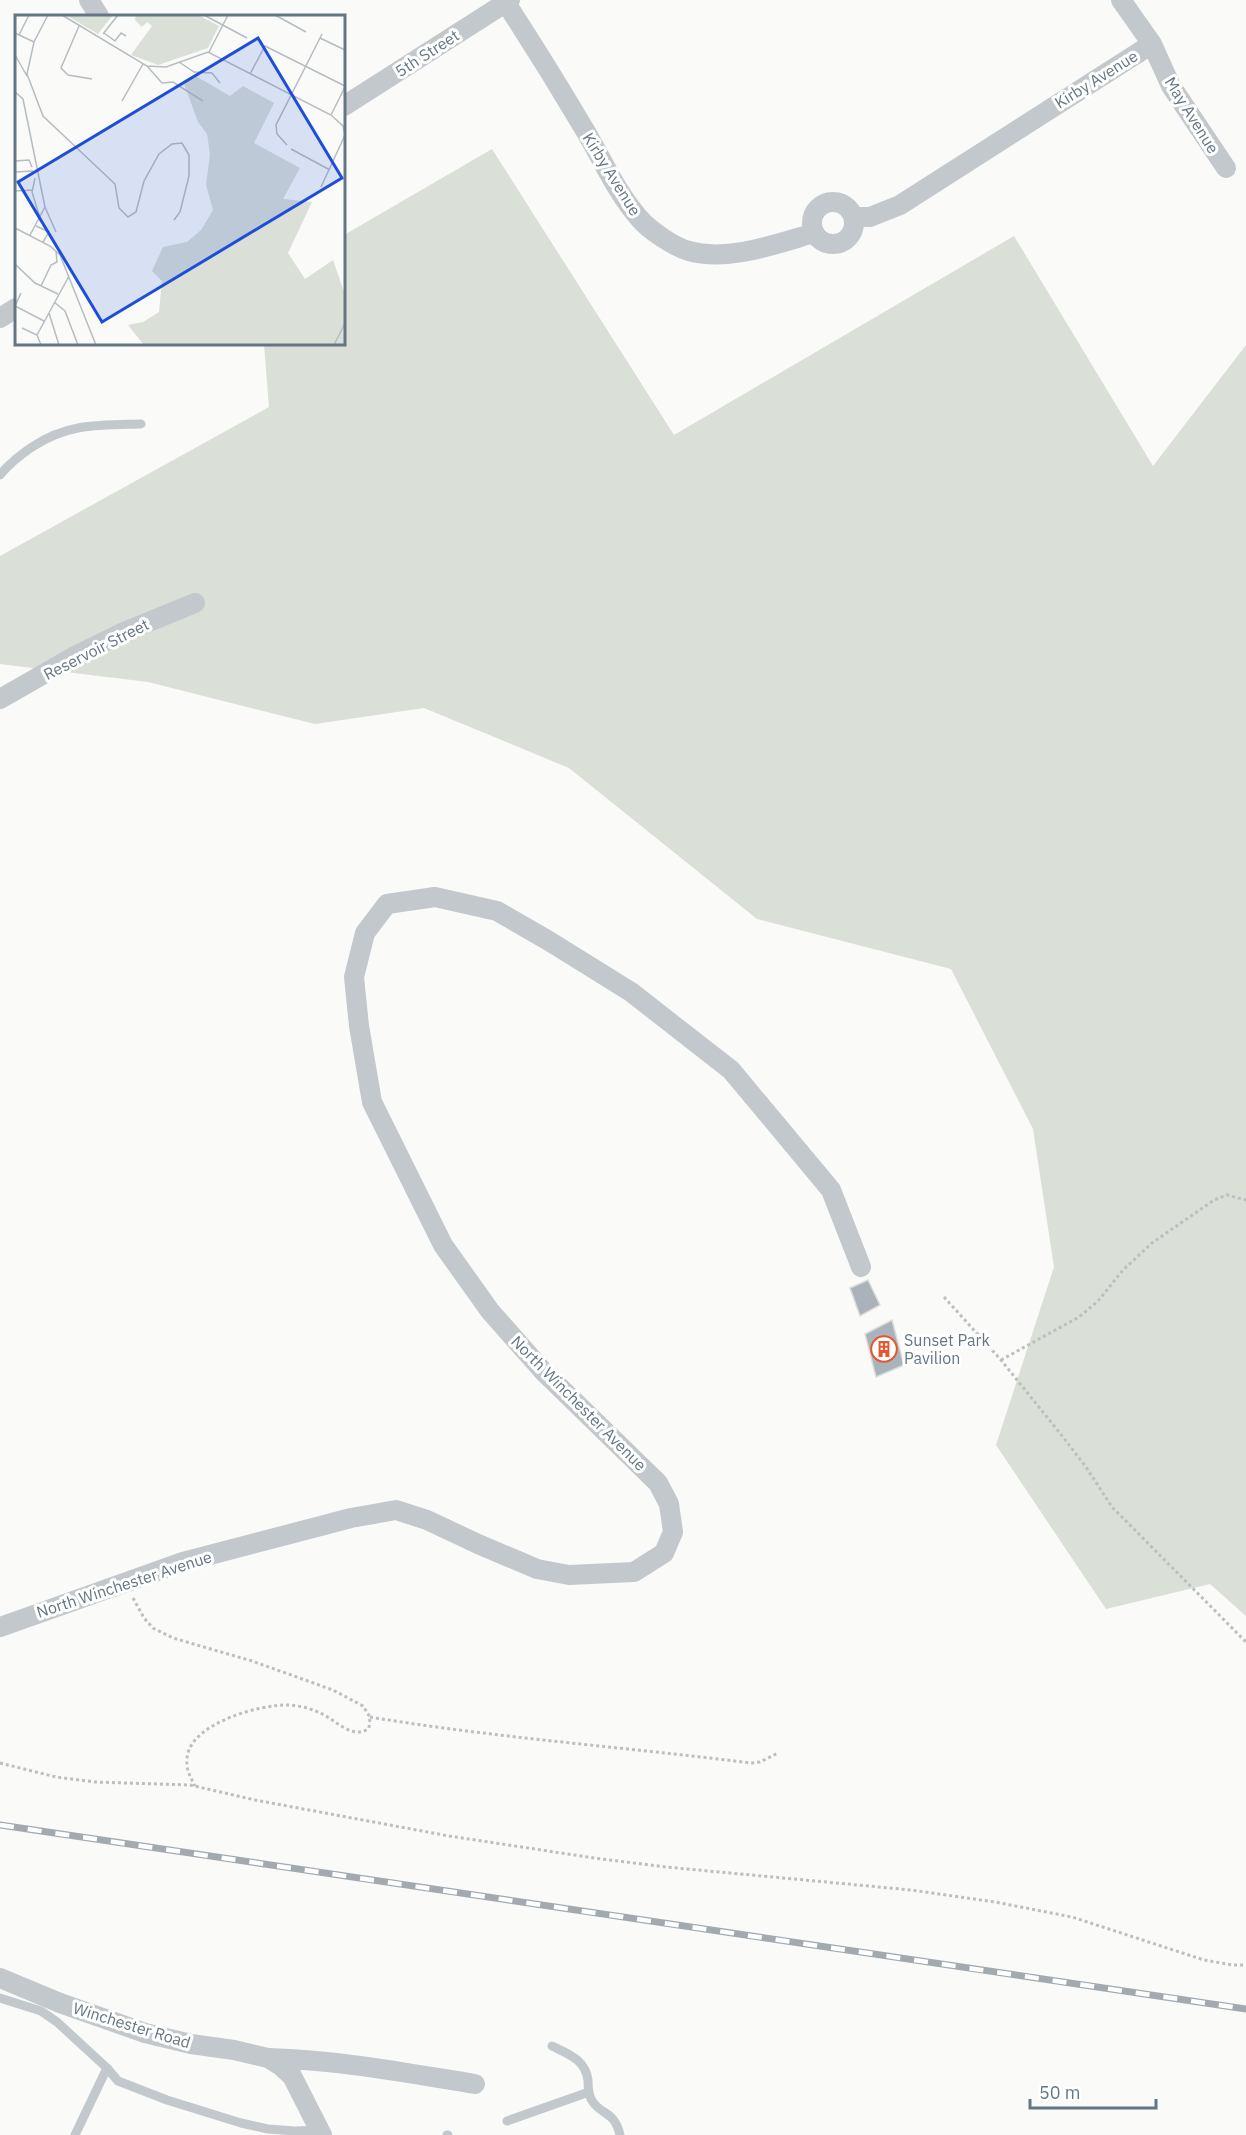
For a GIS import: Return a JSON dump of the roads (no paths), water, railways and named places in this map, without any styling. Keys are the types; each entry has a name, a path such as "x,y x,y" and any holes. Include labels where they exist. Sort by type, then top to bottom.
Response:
{"street":[{"path":"89,0 98,15"},
{"name":"May Avenue","path":"1121,0 1152,44 1171,86 1226,168"},
{"name":"Kirby Avenue","path":"506,1 585,130 620,193 640,220 658,234 688,251 720,255 772,246 814,232"},
{"name":"5th Street","path":"345,105 506,1"},
{"name":"Kirby Avenue","path":"854,218 876,215 900,205 1152,44"},
{"path":"827,202 843,204 848,207 854,218 855,225 852,233 838,244 821,241 814,232 812,223 814,214 820,206 827,202"},
{"path":"0,318 15,309"},
{"name":"Reservoir Street","path":"0,699 75,656 124,632 195,603"},
{"name":"North Winchester Avenue","path":"0,1627 124,1582 205,1556 351,1518 396,1510 427,1520 537,1569 569,1575 634,1572 664,1553 673,1532 669,1504 658,1483 543,1371 489,1311 443,1245 372,1102 359,1026 354,977 365,933 387,904 435,897 497,911 631,992 730,1070 823,1180 831,1190 861,1267"},
{"name":"Winchester Road","path":"0,1978 60,2003 145,2032 191,2044 268,2058 331,2062 475,2084"},
{"name":"Winchester Road","path":"268,2058 292,2076 321,2132"}],"lane":[{"path":"0,475 18,457 63,430 87,426 141,424"},
{"path":"0,1998 49,2017 107,2068 118,2081 167,2100 241,2123 277,2130 321,2132"},
{"path":"552,2046 577,2058 583,2064 589,2092 597,2106 613,2118 620,2135"},
{"path":"75,2135 107,2068"},
{"path":"507,2121 589,2092"}],"railway":[{"path":"0,1825 1246,2009"}],"place":[{"name":"Sunset Park Pavilion","path":"884,1349"}]}
